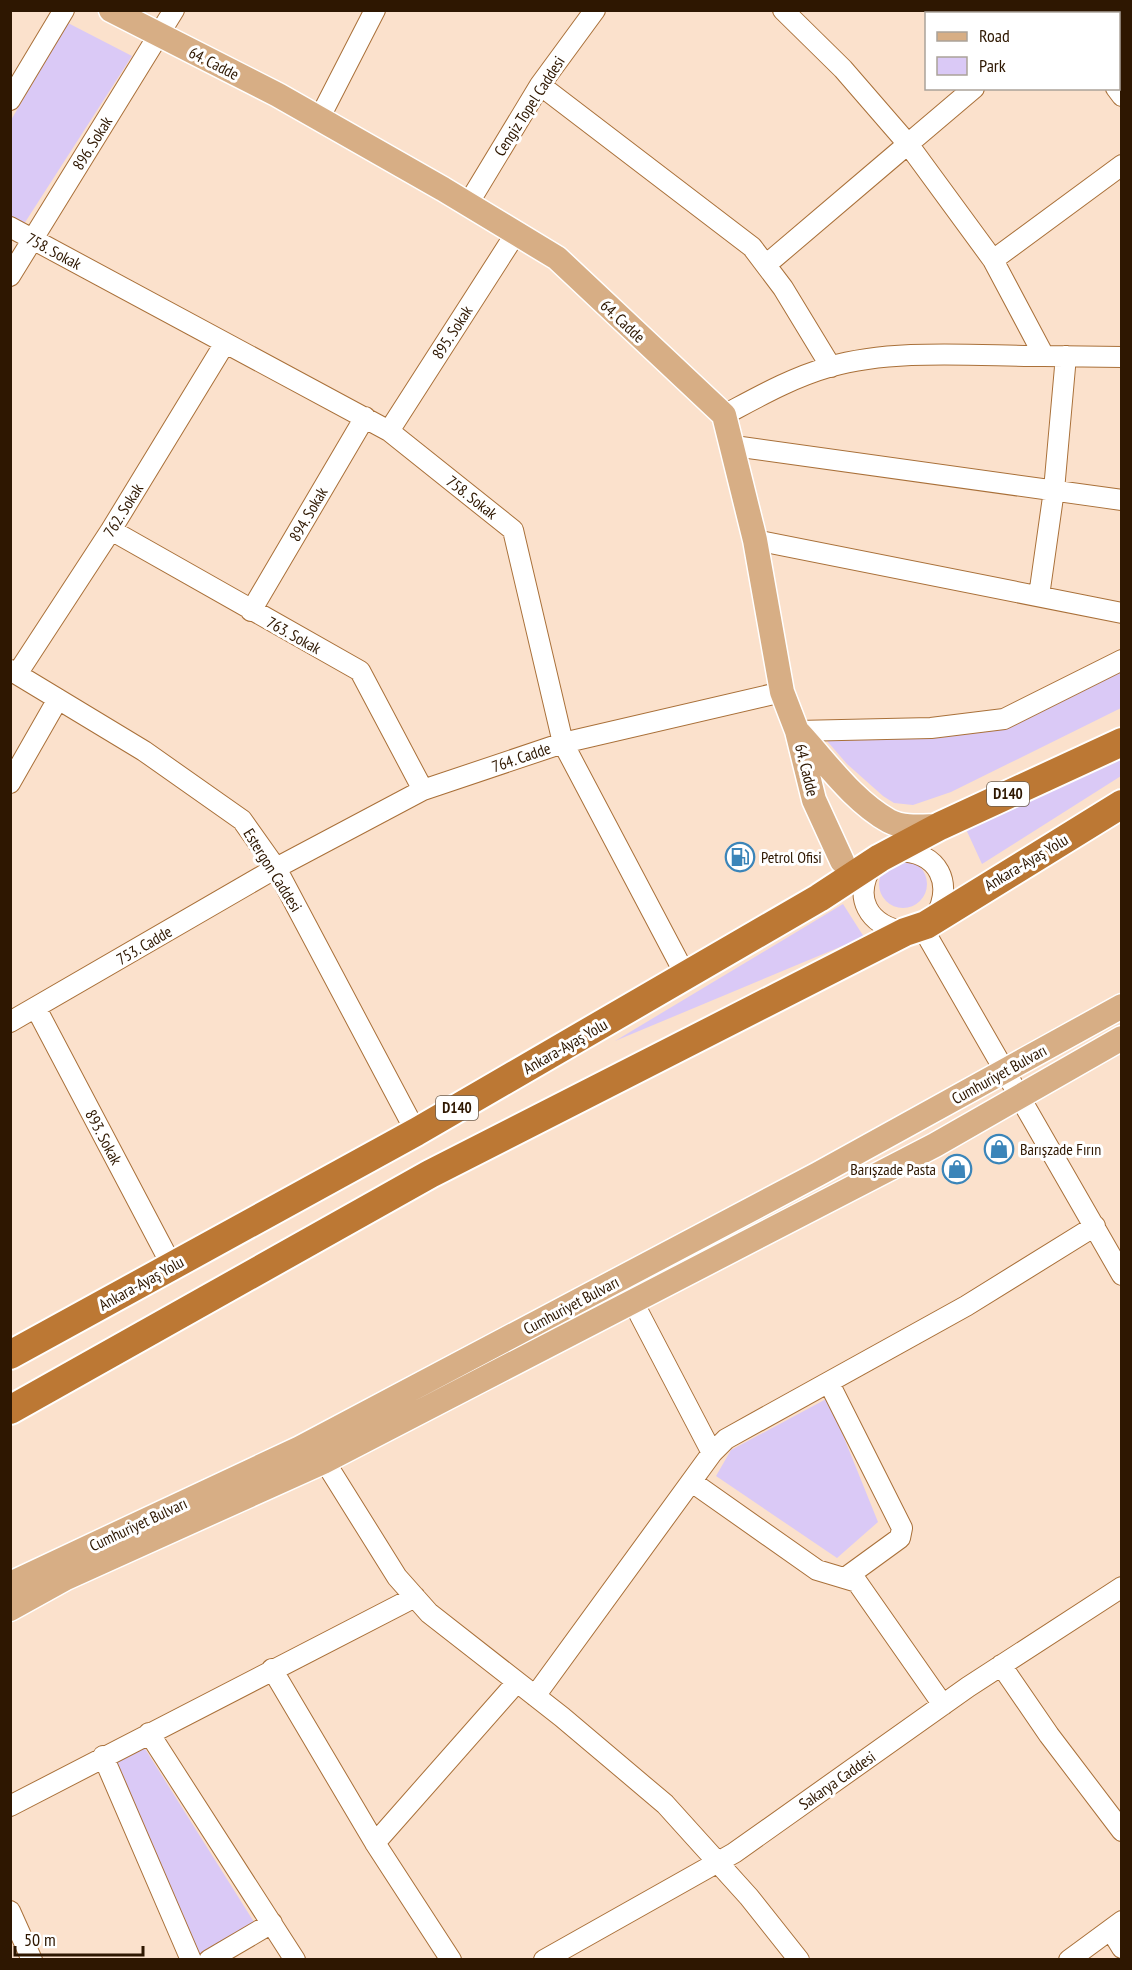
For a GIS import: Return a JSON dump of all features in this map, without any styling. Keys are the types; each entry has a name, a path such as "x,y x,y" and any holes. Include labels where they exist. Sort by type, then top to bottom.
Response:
{"highway":[{"name":"Ankara-Ayaş Yolu","path":"10,1355 416,1132 858,876 880,858 906,849 940,826 1122,742"},
{"name":"Ankara-Ayaş Yolu","path":"10,1410 430,1174 921,926 1122,804"}],"main road":[{"name":"64. Cadde","path":"111,10 278,95 557,258 724,415 734,446 755,540 782,692 797,731 814,800 858,876"},
{"path":"797,731 860,799 890,821 912,826 940,826"},
{"name":"Cumhuriyet Bulvarı","path":"10,1584 318,1451 1122,1006"},
{"name":"Cumhuriyet Bulvarı","path":"10,1609 66,1578 318,1451 632,1300 935,1145 1122,1038"}],"street":[{"path":"10,100 64,10"},
{"name":"896. Sokak","path":"10,276 174,10"},
{"path":"319,119 375,10"},
{"name":"Cengiz Topel Caddesi","path":"468,204 540,85 595,10"},
{"path":"783,10 857,84 908,144 993,261 1044,356"},
{"path":"540,85 730,230 767,264 831,367"},
{"path":"767,264 972,90"},
{"path":"993,261 1122,165"},
{"name":"758. Sokak","path":"10,227 389,431 513,530 563,743 686,976"},
{"name":"895. Sokak","path":"389,431 516,233"},
{"name":"762. Sokak","path":"14,672 111,530 225,343"},
{"path":"1039,596 1054,490 1066,356"},
{"path":"724,415 778,386 831,367 882,358 1122,357"},
{"name":"894. Sokak","path":"251,611 365,417"},
{"path":"734,446 1122,500"},
{"name":"763. Sokak","path":"111,530 360,671 423,790"},
{"path":"755,540 1122,613"},
{"path":"797,731 931,728 1005,719 1122,660"},
{"name":"Estergon Caddesi","path":"14,672 144,751 242,820 276,868 416,1132"},
{"name":"764. Cadde","path":"276,868 423,790 563,743 782,692"},
{"path":"10,783 58,699"},
{"path":"858,876 871,914 880,924 892,930 921,926 942,906 945,892 942,878 935,866 925,856 906,849 890,821"},
{"name":"753. Cadde","path":"10,1022 276,868"},
{"path":"921,926 1122,1275"},
{"name":"893. Sokak","path":"36,1008 172,1266"},
{"path":"536,1696 712,1453 726,1439 966,1306 1095,1226"},
{"path":"632,1300 712,1453"},
{"path":"829,1383 902,1528 900,1538 844,1578"},
{"path":"318,1451 397,1577 429,1613 536,1696 665,1804 718,1862 799,1959"},
{"path":"692,1482 817,1570 857,1582 943,1705"},
{"name":"Sakarya Caddesi","path":"544,1959 579,1952 718,1862 1001,1665 1122,1587"},
{"path":"10,1806 414,1597"},
{"path":"1001,1665 1049,1735 1122,1831"},
{"path":"272,1670 375,1844 451,1959"},
{"path":"375,1844 517,1682"},
{"path":"148,1733 295,1959"},
{"path":"104,1756 190,1959"},
{"path":"10,1911 32,1959"},
{"path":"209,1959 272,1923"},
{"path":"1069,1959 1116,1925 1122,1948"}],"green space":[{"path":"68,23 132,56 24,224 11,217 11,120"},
{"path":"1121,667 1121,708 951,792 913,805 894,803 883,796 847,764 827,741 979,732 1012,724"},
{"path":"1121,758 1121,776 982,864 965,827"},
{"path":"903,860 920,867 927,884 920,901 903,908 886,901 879,884 886,867"},
{"path":"843,904 864,937 615,1041"},
{"path":"828,1398 878,1522 837,1558 716,1476 731,1450"},
{"path":"144,1747 254,1922 198,1956 112,1765"}],"place":[{"name":"Petrol Ofisi","path":"740,857"},
{"name":"Barışzade Fırın","path":"999,1149"},
{"name":"Barışzade Pasta","path":"957,1169"}]}
